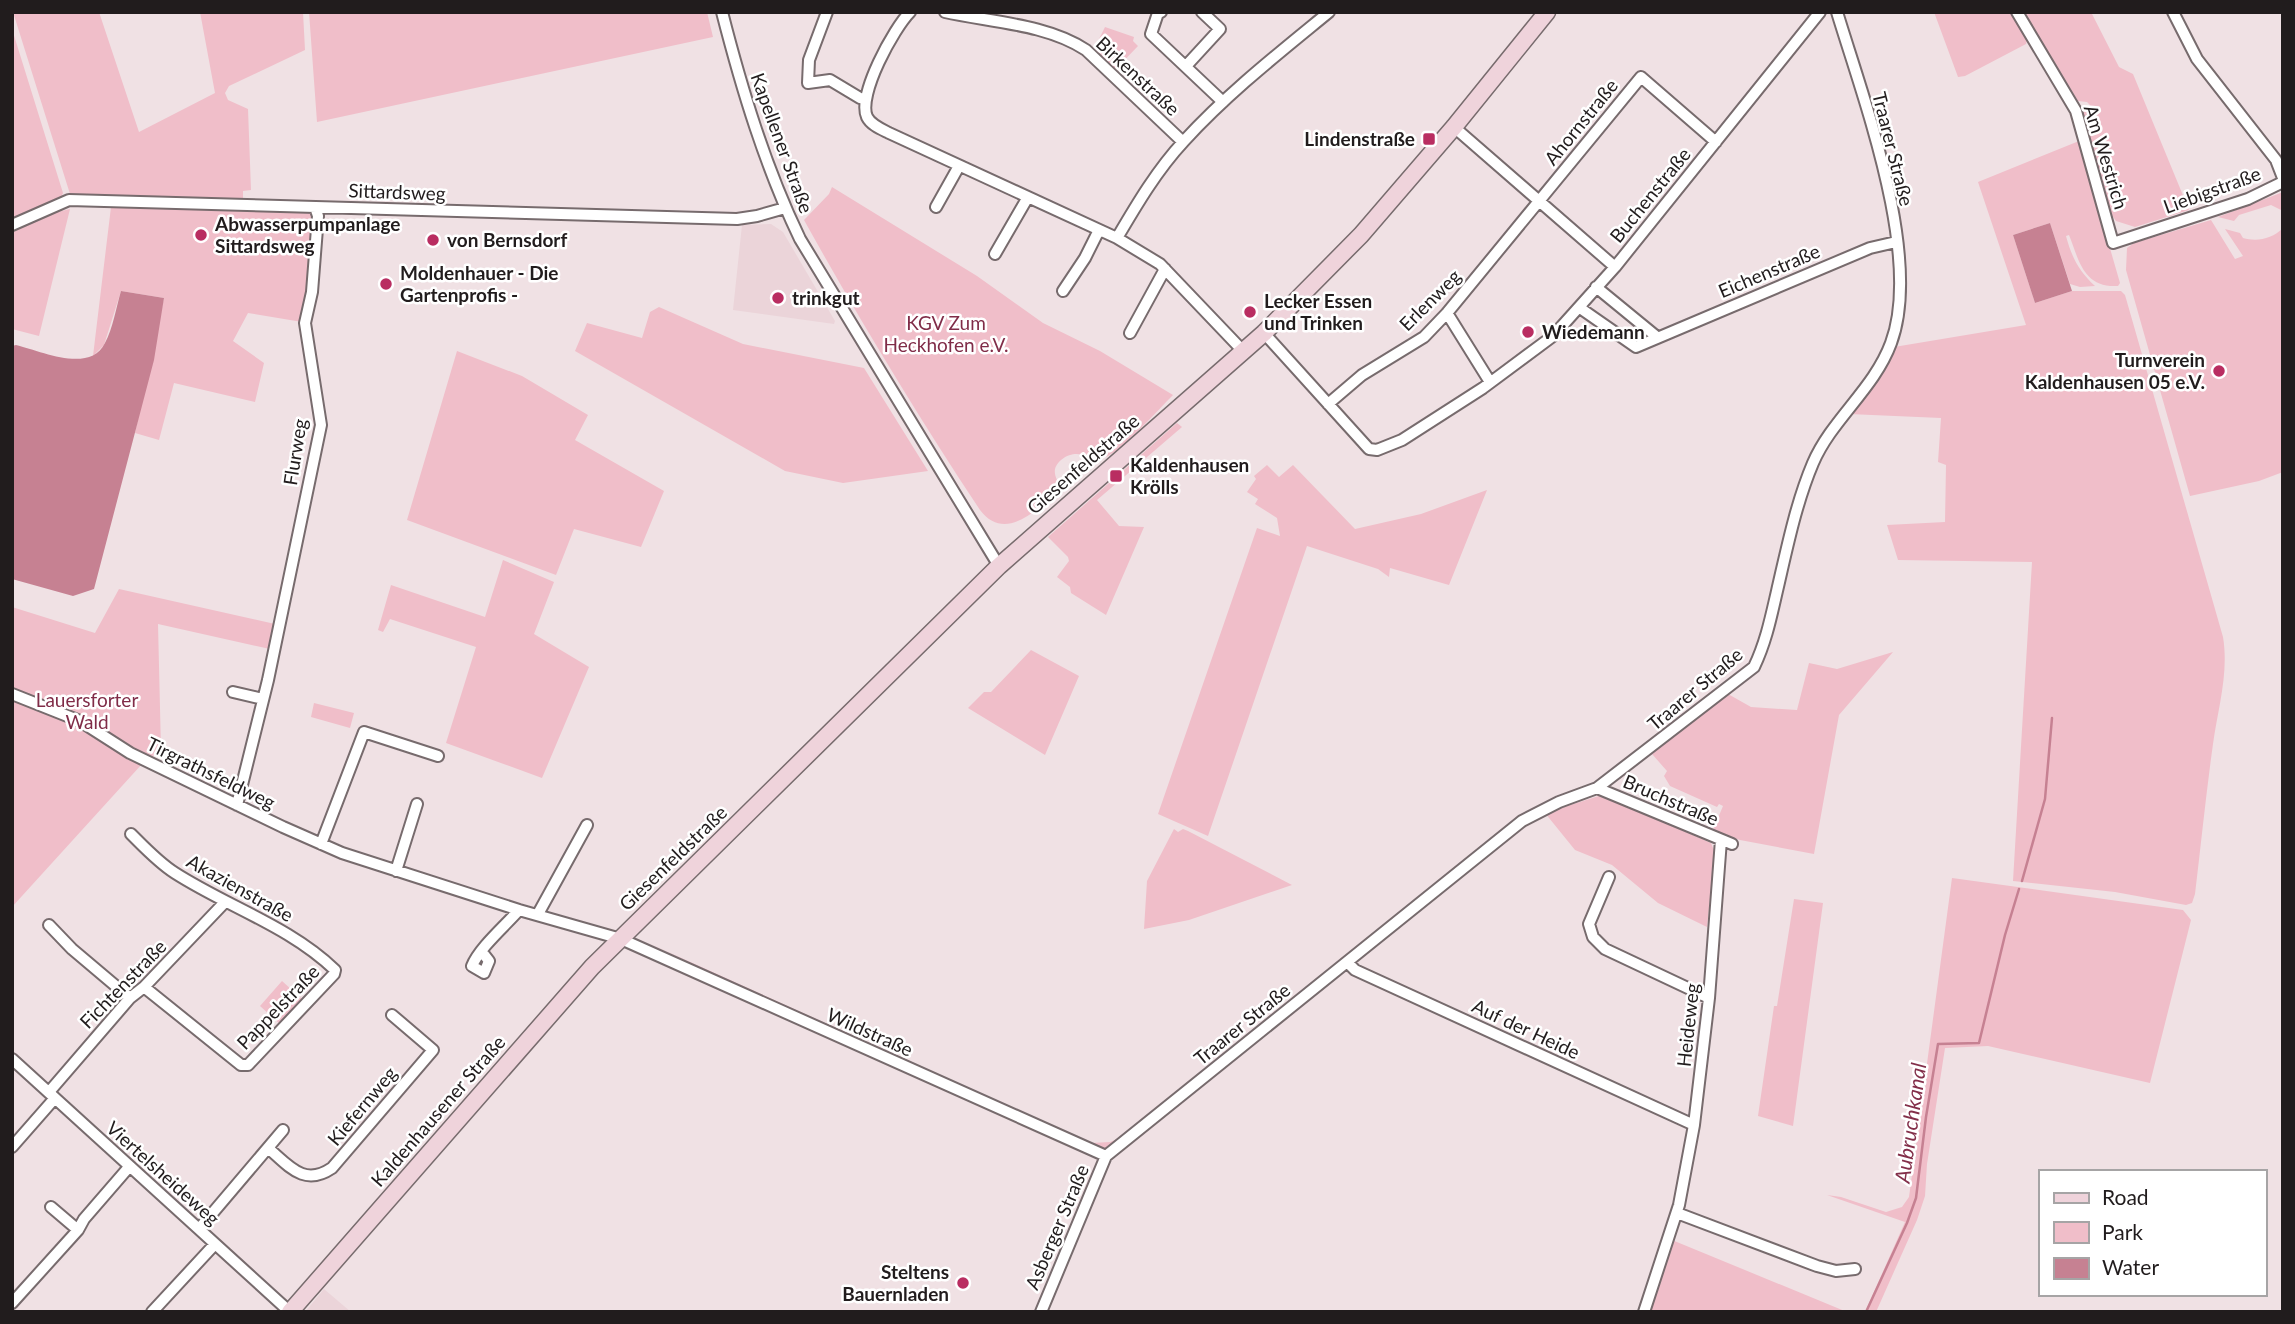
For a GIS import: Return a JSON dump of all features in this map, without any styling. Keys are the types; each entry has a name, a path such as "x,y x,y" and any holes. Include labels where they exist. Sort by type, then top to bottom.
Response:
{"main road":[{"name":"Giesenfeldstraße","path":"625,935 999,566 1244,352 1361,236 1454,127 1546,12"},
{"name":"Kaldenhausener Straße","path":"290,1312 592,967 625,935"}],"street":[{"name":"Kapellener Straße","path":"722,12 744,97 785,208 819,273 999,566"},
{"path":"827,12 809,60 808,83 830,80 866,99"},
{"path":"910,12 893,33 879,60 866,99 868,119 878,127 959,166 1117,238 1165,269 1244,352"},
{"name":"Birkenstraße","path":"945,12 1055,34 1072,41 1086,50 1183,142"},
{"path":"1161,12 1158,13 1151,34 1223,102"},
{"path":"1186,66 1220,29 1202,12"},
{"path":"1117,238 1148,186 1183,142 1223,102 1329,12"},
{"name":"Buchenstraße","path":"1264,333 1369,449 1377,450 1402,440 1490,382 1553,336 1615,267 1820,12"},
{"name":"Traarer Straße","path":"1106,1156 1522,821 1559,802 1597,788 1754,667 1764,646 1787,545 1814,461 1835,426 1868,385 1890,344 1898,318 1896,242 1889,196 1880,151 1837,12"},
{"name":"Am Westrich","path":"2017,12 2076,111 2113,243"},
{"path":"2173,12 2197,59 2276,160 2283,180"},
{"name":"Ahornstraße","path":"1539,202 1640,77 1716,142"},
{"path":"1454,127 1615,267"},
{"path":"936,207 959,166"},
{"name":"Liebigstraße","path":"2113,243 2248,199 2283,180"},
{"path":"995,254 1028,197"},
{"name":"Sittardsweg","path":"12,225 69,200 737,219 785,208"},
{"name":"Erlenweg","path":"1328,404 1362,375 1424,337 1539,202"},
{"name":"Flurweg","path":"237,805 263,699 320,425 305,323 312,292 318,216 315,207"},
{"path":"1063,291 1085,258 1099,230"},
{"name":"Eichenstraße","path":"1580,308 1636,347 1870,248 1896,242"},
{"path":"1130,333 1165,269"},
{"path":"1596,287 1657,337"},
{"path":"1447,313 1490,382"},
{"path":"233,692 263,699"},
{"name":"Tirgrathsfeldweg","path":"12,694 80,722 130,753 342,853 519,910 625,935"},
{"path":"321,844 365,732 438,756"},
{"name":"Bruchstraße","path":"1597,788 1732,844"},
{"path":"396,870 417,804"},
{"path":"538,914 587,824"},
{"name":"Akazienstraße","path":"131,834 173,872 284,931 318,953 335,970"},
{"name":"Heideweg","path":"1644,1312 1676,1213 1694,1125 1709,998 1721,840"},
{"path":"1609,877 1589,924 1594,937 1605,949 1709,998"},
{"name":"Fichtenstraße","path":"12,1147 130,998 144,987 225,902"},
{"path":"482,952 519,910"},
{"path":"48,925 130,998"},
{"name":"Wildstraße","path":"625,935 1106,1156"},
{"name":"Auf der Heide","path":"1347,962 1355,970 1694,1125"},
{"name":"Pappelstraße","path":"144,987 241,1065 248,1065 335,970"},
{"name":"Kiefernweg","path":"268,1148 298,1173 312,1176 323,1174 332,1168 433,1050 392,1015"},
{"name":"Viertelsheideweg","path":"12,1059 290,1312"},
{"path":"199,1229 283,1130"},
{"name":"Asberger Straße","path":"1041,1312 1106,1156"},
{"path":"12,1303 78,1230 84,1219 129,1167"},
{"path":"51,1207 78,1230"},
{"path":"1676,1213 1817,1266 1836,1271 1855,1269"},
{"path":"152,1312 215,1244"}],"shaded area":[{"path":"771,224 783,232 835,321 834,324 733,310 742,225"},
{"path":"324,1289 351,1312 305,1312"}],"green space":[{"path":"13,12 99,12 139,132 215,93 200,12 303,12 305,50 229,86 225,93 228,100 248,109 251,190 243,191 243,202 70,194"},
{"path":"309,12 707,12 713,37 317,122"},
{"path":"1934,12 2010,12 2027,40 2026,44 1965,76 1958,77"},
{"path":"2024,12 2091,12 2119,67 2133,74 2189,210 2135,227 2116,221 2109,211 2106,192 2081,115 2081,110 2088,109 2090,105 2078,101"},
{"path":"1105,27 1134,37 1133,41 1138,46 1114,71 1093,51"},
{"path":"12,29 63,193 60,200 12,222"},
{"path":"2079,141 2120,283 2118,286 2097,282 2084,271 2069,235 2066,236 2074,258 2095,286 2080,287 2070,284 2050,223 2013,235 2035,303 2072,291 2121,291 2125,295 2223,637 2224,677 2210,763 2195,894 2192,903 2186,905 2115,892 2013,881 2032,562 1898,560 1887,525 1945,522 1946,465 1938,462 1941,418 1849,414 1894,347 2026,325 1978,182"},
{"name":"KGV Zum Heckhofen e.V.","path":"832,187 977,276 1043,323 1100,351 1173,395 1132,437 1108,456 1097,458 1074,454 1061,460 1055,470 1061,489 1032,513 1011,523 1000,524 990,520 980,510 911,403 804,220 829,194"},
{"path":"2283,192 2283,211 2271,205 2239,215 2234,221 2218,217"},
{"path":"111,207 313,213 315,218 308,293 302,322 248,313 233,341 264,363 255,402 174,383 159,440 135,433 164,298 121,291 104,345 93,356"},
{"path":"70,209 39,336 12,329 12,231 49,214"},
{"name":"Turnverein Kaldenhausen 05 e.V.","path":"2211,220 2235,259 2243,256 2225,229 2254,240 2269,237 2283,228 2283,472 2259,481 2190,496 2126,270 2127,248 2134,243"},
{"path":"659,307 743,344 864,368 928,471 843,483 785,471 575,351 587,323 642,338 650,312"},
{"path":"457,351 522,376 588,415 575,440 664,491 641,547 574,529 556,575 407,520"},
{"path":"1177,423 1182,427 1097,500 1119,526 1144,527 1106,615 1071,593 1070,587 1057,577 1069,561 1048,537"},
{"path":"1267,465 1279,477 1293,465 1355,529 1421,514 1487,490 1449,585 1390,568 1389,577 1378,569 1307,546 1208,836 1158,814 1257,528 1280,536 1277,518 1255,504 1258,499 1247,492 1256,479 1254,476"},
{"path":"503,560 554,582 534,634 589,667 542,778 446,743 476,647 390,619 383,632 378,630 391,585 485,617"},
{"name":"Lauersforter Wald","path":"119,589 275,624 270,649 158,624 161,750 142,764 12,907 12,607 95,633"},
{"path":"1031,650 1079,676 1045,755 968,708 984,692 991,692"},
{"path":"1893,652 1839,715 1814,854 1740,840 1713,830 1723,806 1719,804 1717,807 1670,786 1664,776 1667,771 1652,754 1728,694 1751,707 1797,710 1809,663 1837,669"},
{"path":"314,703 354,713 350,728 311,717"},
{"path":"1602,795 1711,843 1715,853 1707,927 1658,903 1612,865 1575,850 1545,813"},
{"path":"1174,829 1178,832 1183,829 1188,831 1292,885 1189,920 1144,929 1147,881"},
{"path":"1952,878 2183,910 2191,920 2150,1083 1988,1046 1945,1048 1927,1164 1925,1196 1876,1312 1865,1312 1905,1222 1827,1195 1886,1212 1902,1207 1909,1197"},
{"path":"1794,899 1823,903 1793,1126 1758,1116 1774,1006 1777,1006"},
{"path":"646,942 1091,1143 1110,1142 1122,1137 1108,1149 1104,1149 892,1056"},
{"path":"282,981 302,999 280,1024 260,1006"},
{"path":"1672,1240 1847,1312 1649,1312"}],"water":[{"path":"2050,223 2072,291 2035,303 2013,235"},
{"path":"121,291 164,298 154,360 94,589 73,596 12,579 12,346 77,359 98,352 105,343"}],"waterway":[{"name":"Aubruchkanal","path":"2022,881 2045,799 2052,718"},
{"name":"Aubruchkanal","path":"1866,1312 1916,1198 1938,1044 1979,1043 2019,889"}],"place":[{"name":"Lindenstraße","path":"1429,139"},
{"name":"Abwasserpumpanlage Sittardsweg","path":"201,235"},
{"name":"von Bernsdorf","path":"433,240"},
{"name":"Moldenhauer - Die Gartenprofis -","path":"386,284"},
{"name":"trinkgut","path":"778,298"},
{"name":"Lecker Essen und Trinken","path":"1250,312"},
{"name":"Wiedemann","path":"1528,332"},
{"name":"Turnverein Kaldenhausen 05 e.V.","path":"2219,371"},
{"name":"Kaldenhausen Krölls","path":"1116,476"},
{"name":"Steltens Bauernladen","path":"963,1283"}]}
